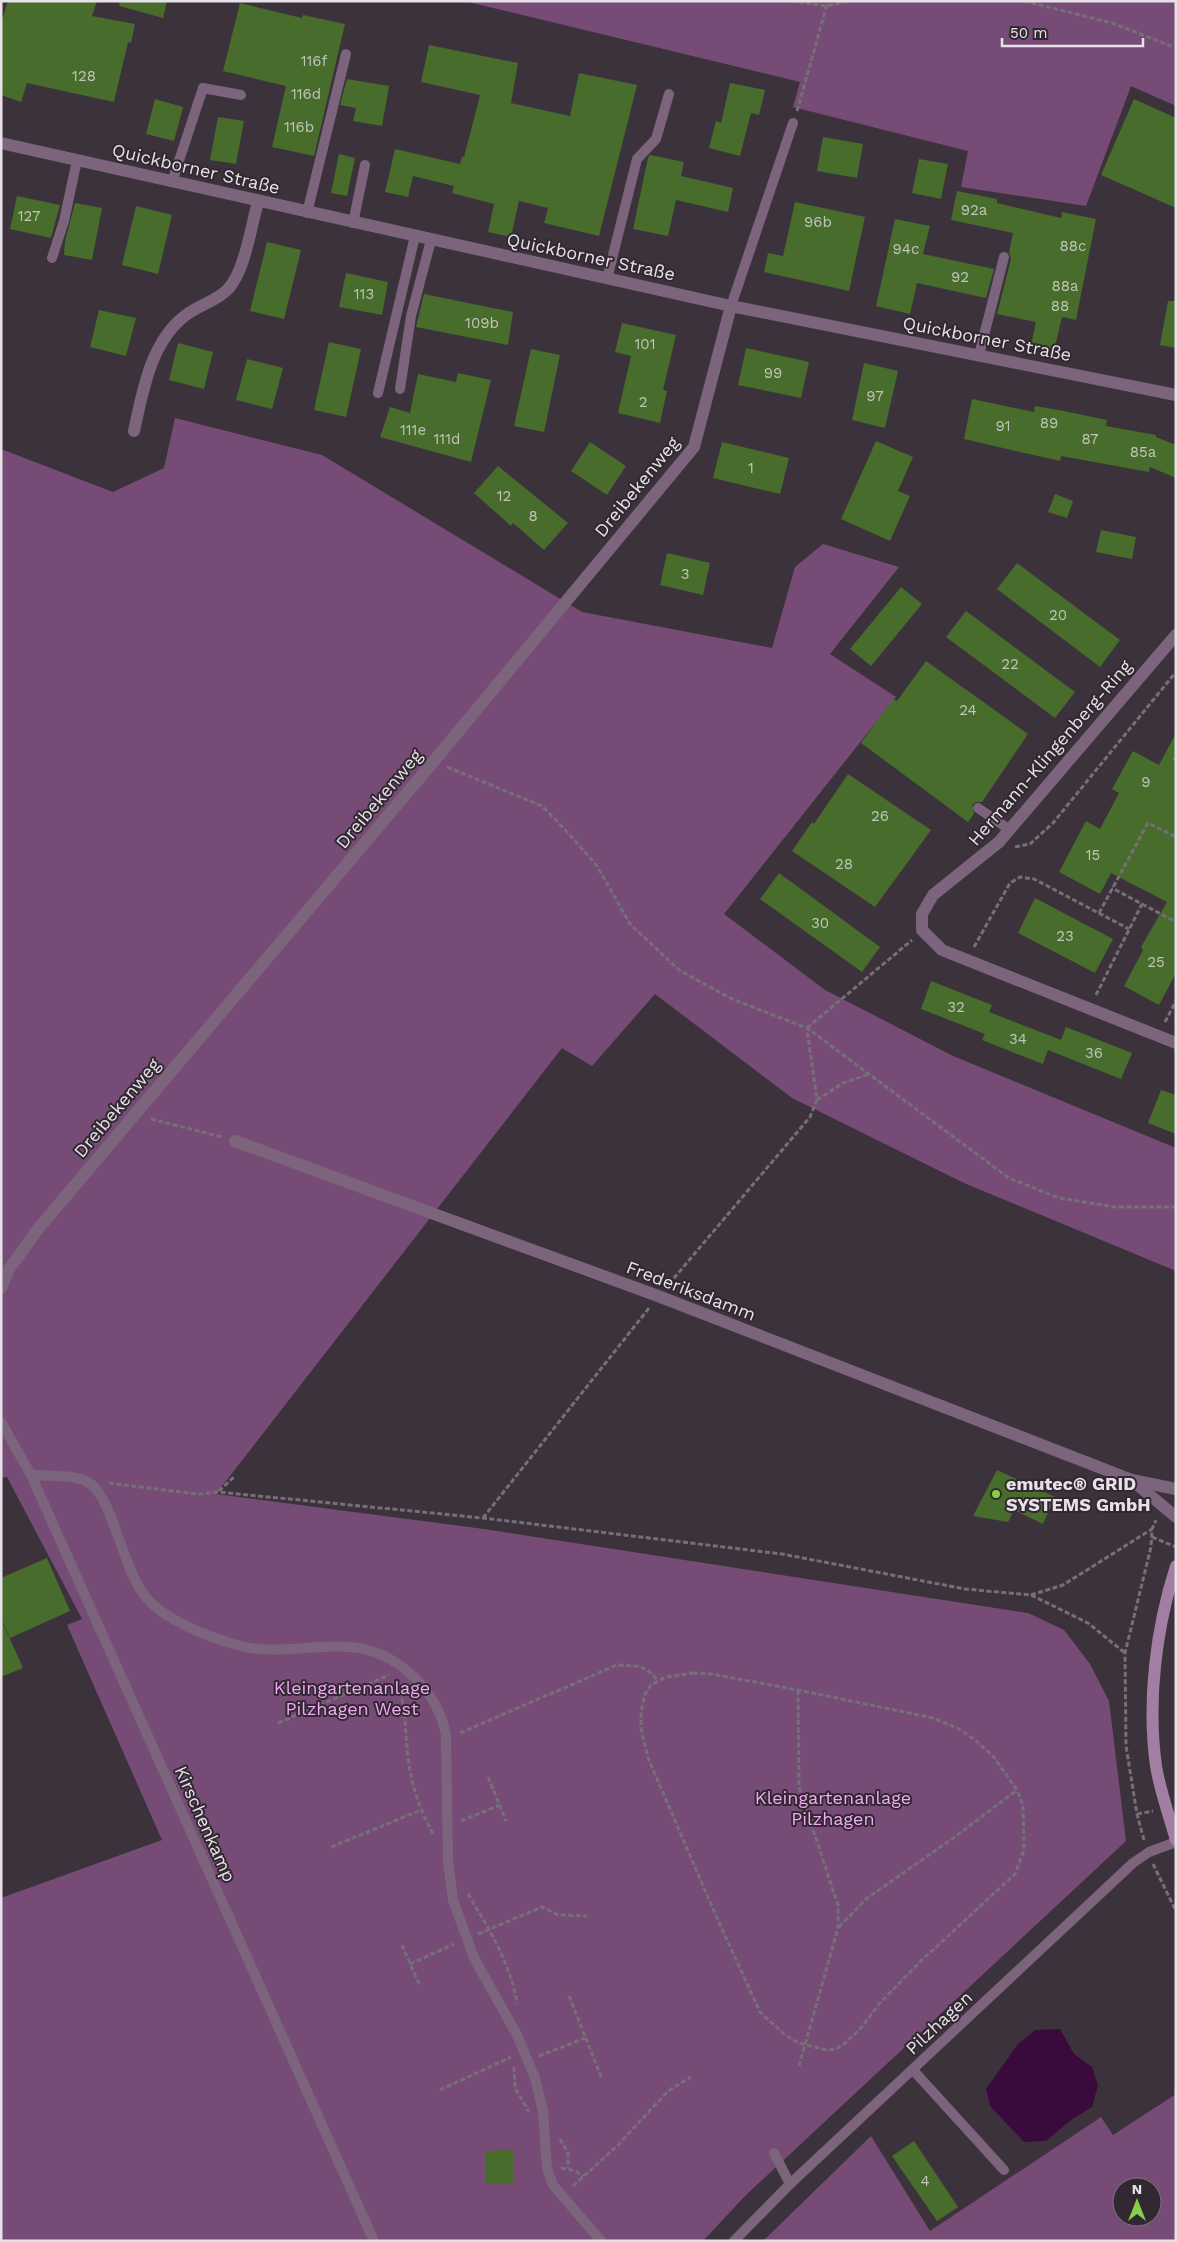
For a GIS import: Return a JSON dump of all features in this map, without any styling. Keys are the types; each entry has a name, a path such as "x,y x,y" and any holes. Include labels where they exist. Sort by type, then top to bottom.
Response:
{"street":[{"name":"Quickborner Straße","path":"1,143 307,213 731,306 1176,395"},
{"path":"134,431 141,396 157,350 171,326 188,313 228,289 238,273 258,202"},
{"name":"Dreibekenweg","path":"1,1288 9,1270 38,1229 434,762 694,447 731,306"},
{"name":"Hermann-Klingenberg-Ring","path":"922,930 922,914 933,895 999,842 1176,635"},
{"path":"922,930 942,950 966,961 1176,1043"},
{"name":"Frederiksdamm","path":"235,1141 658,1296 1132,1480 1176,1489"},
{"name":"Frederiksdamm","path":"1132,1480 1176,1517"},
{"path":"1176,1566 1162,1619 1153,1729 1160,1787 1176,1841"}],"lane":[{"path":"307,213 346,54"},
{"path":"172,182 203,88 241,95"},
{"path":"607,279 637,159 656,139 669,94"},
{"path":"731,306 793,123"},
{"path":"52,258 64,221 77,160"},
{"path":"353,223 365,165"},
{"path":"378,393 415,236"},
{"path":"400,389 411,316 431,240"},
{"path":"979,355 1004,257"},
{"path":"978,808 1010,830"},
{"name":"Kirschenkamp","path":"1,1422 31,1475 374,2241"},
{"path":"31,1475 86,1481 96,1487 110,1513 122,1552 142,1592 166,1614 196,1630 248,1647 278,1649 349,1647 386,1655 404,1667 431,1696 444,1721 446,1735 447,1827 450,1882 459,1919 474,1958 528,2060 540,2095 547,2168 553,2185 561,2197 601,2241"},
{"name":"Pilzhagen","path":"734,2241 790,2184 1133,1863 1149,1852 1176,1841"},
{"path":"914,2070 1004,2170"},
{"path":"774,2152 790,2184"}],"path":[{"path":"791,1 826,6 850,1"},
{"path":"793,123 828,1"},
{"path":"1024,1 1112,23 1176,48"},
{"path":"999,842 1008,847 1021,848 1030,844 1053,823 1176,672"},
{"path":"434,762 542,806 572,836 597,866 630,924 679,970 732,999 807,1028 1009,1178 1059,1198 1115,1207 1176,1208"},
{"path":"1099,913 1148,823 1176,837"},
{"path":"966,961 1010,883 1020,877 1034,879 1129,929"},
{"path":"1112,888 1176,922"},
{"path":"1105,977 1142,904"},
{"path":"807,1028 922,930"},
{"path":"1158,1036 1176,1000"},
{"path":"484,1518 658,1296 810,1117 817,1100 807,1028"},
{"path":"817,1100 843,1083 870,1074"},
{"path":"134,1115 235,1141"},
{"path":"218,1492 235,1476"},
{"path":"86,1481 197,1494 218,1492 484,1518 782,1554 965,1589 1031,1595 1088,1623 1125,1653"},
{"path":"1162,1506 1152,1529 1152,1537 1125,1653 1126,1746 1137,1814 1149,1852 1176,1911"},
{"path":"1031,1595 1063,1585 1152,1529"},
{"path":"1152,1537 1176,1547"},
{"path":"446,1735 470,1729 616,1665 641,1667 650,1671 657,1680"},
{"path":"278,1723 394,1673"},
{"path":"676,1674 711,1674 798,1690 933,1718 957,1728 993,1756 1017,1790 1023,1805 1024,1850 1016,1874 922,1960 879,2004 860,2029 844,2044 826,2050 805,2045 785,2035 760,2012 751,1996 684,1838 661,1790 644,1743 641,1712 645,1694 657,1680 676,1674"},
{"path":"798,1690 799,1787 838,1905 838,1928 800,2066"},
{"path":"488,1777 506,1821"},
{"path":"838,1928 866,1899 956,1836 1017,1790"},
{"path":"447,1827 500,1805"},
{"path":"331,1848 421,1810"},
{"path":"542,1907 558,1915 587,1916"},
{"path":"402,1946 419,1984"},
{"path":"569,1996 602,2079"},
{"path":"528,2060 585,2038"},
{"path":"440,2090 514,2056"},
{"path":"561,2197 627,2136 668,2091 691,2077"},
{"path":"547,2168 568,2168 583,2177"}],"green space":[{"path":"464,1 1171,1 1176,2 1176,106 1131,86 1086,206 961,187 968,151 793,107 800,82"},
{"path":"175,418 322,455 582,612 772,648 795,567 823,544 899,567 830,654 896,697 724,914 825,990 953,1056 1176,1148 1176,1271 964,1183 792,1098 655,994 592,1066 562,1048 216,1494 484,1529 1028,1613 1064,1630 1090,1664 1109,1701 1126,1841 745,2196 703,2241 1,2241 1,1898 162,1840 67,1625 82,1619 7,1477 1,1478 1,449 113,492 164,468"},
{"path":"1176,2094 1176,2241 763,2241 871,2136 930,2231 1101,2117 1113,2135"}],"shaded area":[{"path":"1060,2029 1074,2054 1092,2067 1098,2085 1092,2107 1071,2120 1046,2141 1024,2142 990,2106 986,2089 1018,2044 1035,2030"}],"building":[{"path":"8,1 97,1 92,16 135,24 131,43 128,42 114,102 27,83 21,102 1,95 1,23"},
{"path":"120,1 167,1 163,18 119,6"},
{"path":"240,3 302,18 303,15 345,24 314,156 272,147 286,86 223,71"},
{"path":"429,45 518,63 511,103 570,116 579,73 637,85 599,236 544,223 548,208 519,201 511,237 488,232 494,204 452,193 454,186 413,176 408,197 385,192 395,149 460,164 462,156 464,157 480,95 421,82"},
{"path":"347,79 389,86 382,126 353,121 356,108 340,105"},
{"path":"730,83 765,90 759,115 751,113 740,156 709,148 716,121 721,123"},
{"path":"155,99 183,107 174,141 146,134"},
{"path":"1134,99 1176,118 1176,208 1101,175"},
{"path":"218,117 244,121 236,164 210,160"},
{"path":"823,137 863,144 857,178 817,171"},
{"path":"339,154 355,158 347,196 331,193"},
{"path":"650,155 684,162 681,176 733,188 728,212 676,200 668,236 633,229"},
{"path":"919,159 948,164 941,199 912,193"},
{"path":"957,191 997,199 997,203 1061,218 1062,212 1096,219 1076,320 1062,317 1054,351 1031,345 1036,322 997,314 1011,259 1009,252 1013,233 951,220"},
{"path":"17,196 60,205 51,238 10,229"},
{"path":"795,202 865,217 849,291 764,272 768,253 783,256"},
{"path":"75,203 102,208 92,260 64,255 65,241"},
{"path":"136,206 172,215 158,274 122,265"},
{"path":"895,219 930,226 923,254 994,269 986,298 917,283 910,314 876,306"},
{"path":"267,242 301,250 284,319 250,311"},
{"path":"346,273 388,282 382,315 339,307"},
{"path":"424,294 513,312 508,345 416,327"},
{"path":"1168,301 1176,301 1176,348 1160,345"},
{"path":"99,310 136,318 126,356 90,347"},
{"path":"622,323 676,335 663,390 667,391 660,423 618,413 631,356 615,352"},
{"path":"329,342 361,349 346,417 314,410"},
{"path":"178,343 213,352 204,389 169,380"},
{"path":"746,348 809,362 801,398 738,385"},
{"path":"531,349 560,355 544,432 514,426"},
{"path":"247,359 283,368 272,409 236,400"},
{"path":"864,363 898,371 885,428 852,420"},
{"path":"458,373 491,380 471,462 380,437 390,407 410,413 418,374 456,382"},
{"path":"972,399 1034,412 1035,406 1064,411 1107,420 1106,426 1156,435 1156,437 1176,445 1176,478 1150,467 1149,472 1061,456 1060,461 964,439"},
{"path":"876,441 913,457 898,491 910,496 890,541 841,519"},
{"path":"590,442 626,466 607,495 571,471"},
{"path":"722,442 789,458 780,494 713,478"},
{"path":"498,466 568,523 544,550 513,523 511,526 474,493"},
{"path":"1055,494 1073,501 1067,518 1048,512"},
{"path":"1101,530 1136,537 1132,559 1096,552"},
{"path":"667,553 710,563 703,595 660,585"},
{"path":"1017,563 1120,640 1100,667 997,589"},
{"path":"901,587 922,604 871,666 850,649"},
{"path":"966,611 1075,692 1055,718 946,637"},
{"path":"926,661 1028,734 982,802 976,802 972,805 974,814 968,822 861,743 893,699 897,701"},
{"path":"1176,733 1176,973 1159,1005 1124,986 1143,950 1141,947 1167,902 1111,873 1100,894 1059,872 1086,821 1100,829 1119,793 1112,789 1133,751 1159,765"},
{"path":"848,774 931,830 875,907 792,851 812,822 814,824"},
{"path":"779,873 880,947 862,972 760,899"},
{"path":"1035,898 1113,939 1095,973 1018,933"},
{"path":"931,981 992,1005 989,1012 1061,1040 1066,1027 1132,1053 1121,1079 1048,1050 1043,1064 982,1040 985,1034 921,1009"},
{"path":"1161,1090 1176,1095 1176,1134 1148,1123"},
{"path":"997,1470 1055,1497 1043,1524 1014,1510 1008,1522 973,1516"},
{"path":"47,1558 70,1611 10,1638 1,1618 1,1578"},
{"path":"1,1619 23,1668 1,1677"},
{"path":"914,2141 958,2207 937,2221 892,2156"},
{"path":"513,2150 513,2183 486,2184 486,2151"}],"place":[{"name":"emutec® GRID SYSTEMS GmbH","path":"996,1494"}],"park label":[{"name":"Kleingartenanlage Pilzhagen West","path":"352,1698"},
{"name":"Kleingartenanlage Pilzhagen","path":"833,1808"}]}
